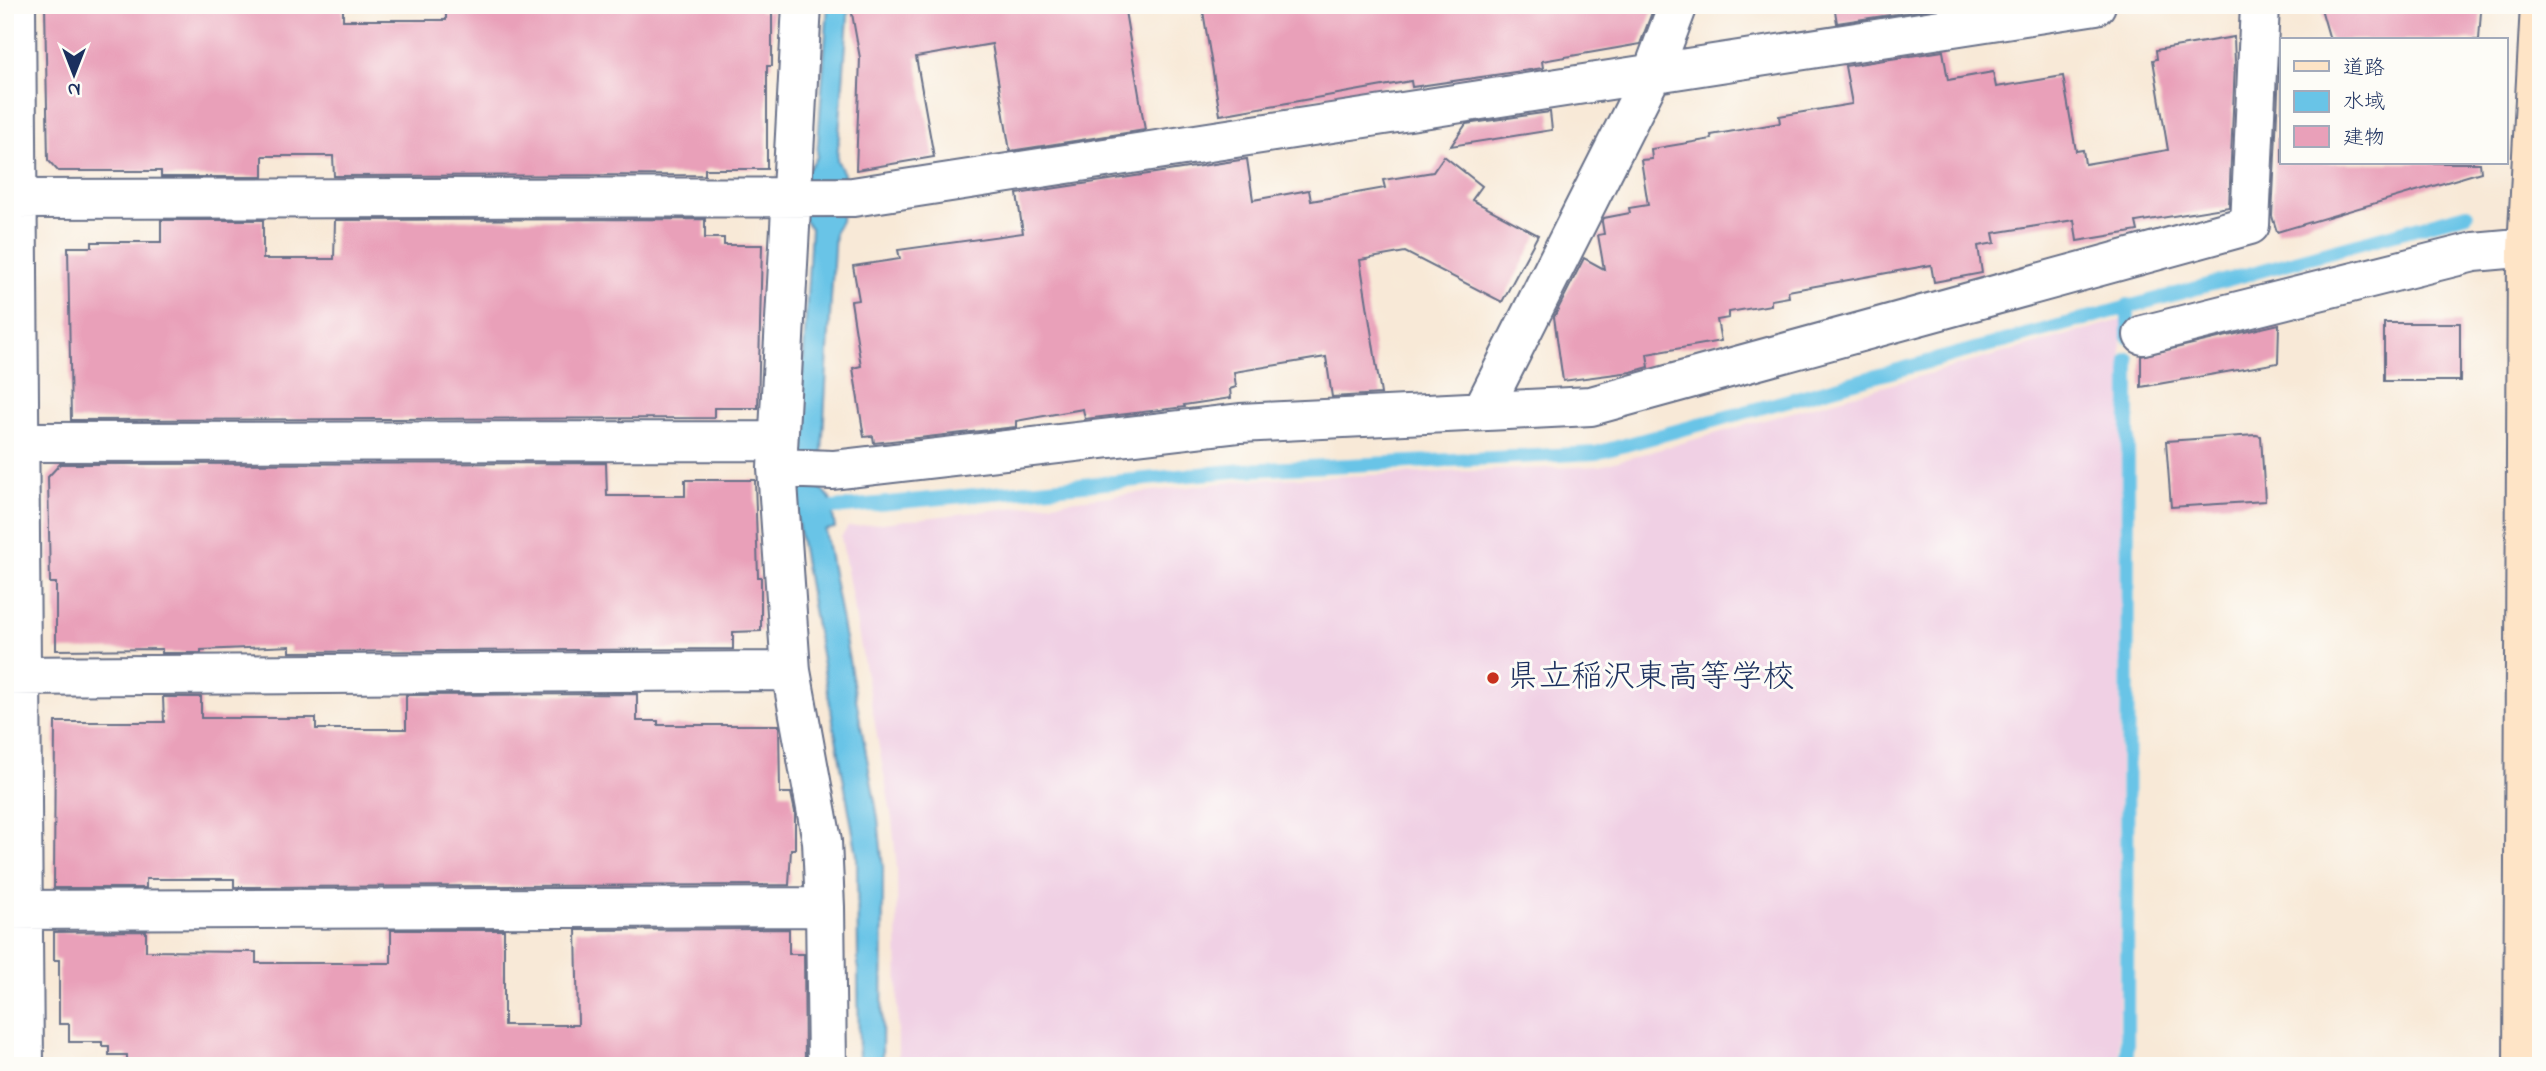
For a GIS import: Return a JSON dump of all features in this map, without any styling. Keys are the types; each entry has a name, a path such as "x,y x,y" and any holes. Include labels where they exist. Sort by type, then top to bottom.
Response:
{"main road":[{"path":"2524,1066 2534,248 2540,5"}],"street":[{"path":"16,5 11,199 14,910 24,1066"},
{"path":"802,5 795,197 791,671 822,841 827,1066"},
{"path":"1482,411 1652,74 1678,5"},
{"path":"11,199 853,197 2096,5"},
{"path":"12,442 793,462 1240,423 1591,406 2250,225 2260,5"},
{"path":"2143,335 2474,252 2534,248"},
{"path":"13,676 791,671"},
{"path":"14,910 825,906"}],"shaded area":[{"name":"県立稲沢東高等学校","path":"2121,320 2119,1066 898,1066 897,869 892,819 841,537 848,527 1246,480 1600,466"}],"water":[{"path":"828,5 849,5 837,160 844,174 841,221 835,231 820,488 830,498 835,528 825,530 878,818 883,868 882,1066 859,1066 857,855 796,514 811,228 803,219 806,172 817,157"}],"building":[{"path":"45,5 343,5 343,20 446,20 446,5 760,5 760,11 772,11 772,66 767,66 767,169 705,169 705,175 334,176 333,156 263,156 263,177 161,177 161,171 58,171 48,160"},
{"path":"870,5 1124,5 1145,130 1010,151 992,44 916,57 934,157 856,170 860,58 851,8 871,8"},
{"path":"1202,5 1654,7 1640,44 1542,61 1543,68 1412,87 1411,81 1220,115"},
{"path":"1834,5 1936,5 1936,8 1837,23"},
{"path":"2320,5 2463,5 2481,11 2479,38 2329,38"},
{"path":"2234,37 2229,207 2136,222 2138,231 2077,241 2074,220 1993,233 1995,243 1978,246 1982,273 1934,282 1931,265 1788,291 1789,297 1771,300 1771,305 1729,312 1729,318 1717,320 1721,341 1647,354 1649,367 1631,372 1563,381 1554,317 1584,258 1604,269 1598,235 1604,234 1604,218 1630,213 1629,208 1648,205 1641,160 1652,159 1651,149 1712,139 1711,135 1780,123 1779,116 1852,104 1845,66 1943,51 1948,80 1993,72 1996,87 2063,76 2076,151 2083,150 2085,164 2168,150 2153,60 2157,59 2156,50"},
{"path":"2280,51 2280,164 2480,164 2481,172 2277,232 2272,216"},
{"path":"1550,112 1552,130 1451,146 1466,124"},
{"path":"1444,156 1482,186 1472,200 1538,235 1502,302 1405,252 1360,260 1381,394 1332,397 1326,357 1234,372 1236,387 1230,389 1231,398 1184,405 1185,407 1085,419 1083,409 1016,421 1016,427 874,443 873,436 864,437 853,368 861,366 851,301 859,300 853,266 900,259 898,250 1023,233 1017,194 1247,159 1253,200 1309,190 1311,201 1385,188 1383,180 1433,172"},
{"path":"705,219 705,238 724,238 724,245 762,245 758,408 714,408 714,418 71,420 68,247 92,247 92,242 161,242 161,220 263,220 263,259 334,259 335,220"},
{"path":"2384,323 2460,323 2460,381 2384,381"},
{"path":"2279,324 2278,363 2141,387 2141,356"},
{"path":"2261,436 2265,501 2171,507 2166,441"},
{"path":"606,463 607,496 685,496 685,480 755,480 758,577 761,577 761,631 733,632 733,649 290,652 290,646 201,650 201,653 162,653 162,649 56,650 56,583 50,583 48,477 60,464"},
{"path":"637,694 637,721 658,721 658,725 779,725 780,793 791,793 795,812 795,849 791,849 789,885 234,887 234,879 146,879 146,888 54,888 55,722 164,722 163,697 201,697 201,718 316,718 316,729 406,729 406,695"},
{"path":"789,929 789,954 804,954 805,1066 127,1066 127,1055 109,1055 109,1046 102,1046 102,1042 69,1042 69,1024 59,1024 59,960 54,960 54,932 146,931 146,951 256,952 256,963 391,963 391,930 504,930 504,1025 578,1025 576,930"}],"waterway":[{"path":"812,510 1244,470 1596,453 2467,214"},
{"path":"2128,305 2128,337"},
{"path":"2127,1066 2128,359"}],"place":[{"name":"県立稲沢東高等学校","path":"1493,678"}]}
